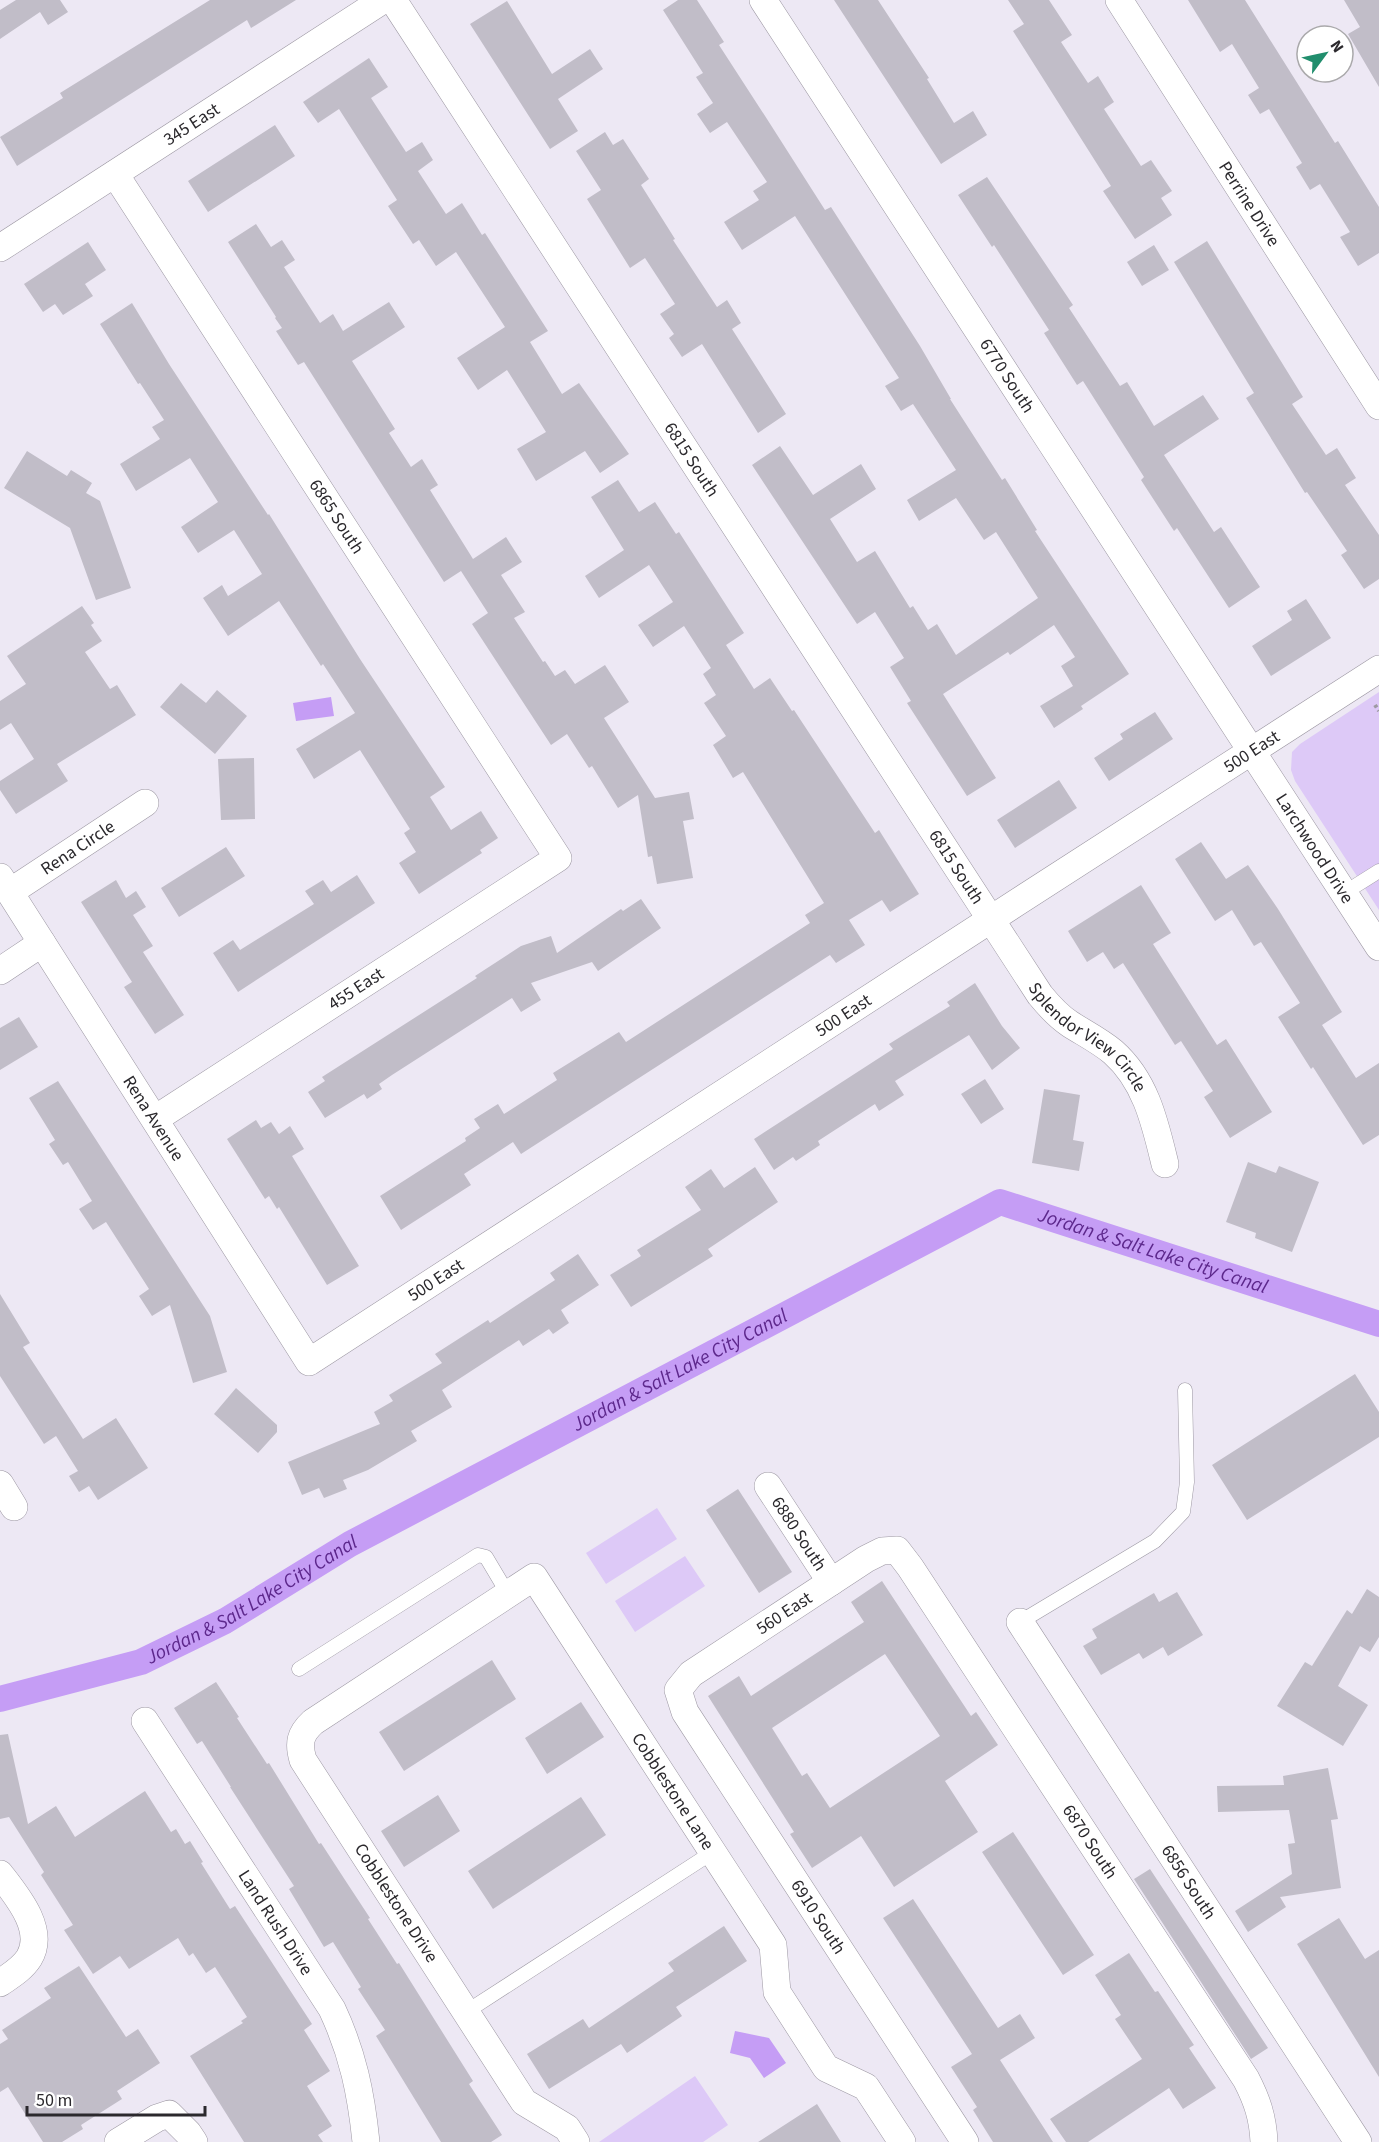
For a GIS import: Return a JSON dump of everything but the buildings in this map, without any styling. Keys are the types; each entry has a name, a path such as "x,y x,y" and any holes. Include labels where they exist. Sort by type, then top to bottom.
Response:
{"street":[{"name":"345 East","path":"0,248 383,0"},
{"name":"6815 South","path":"393,0 990,919"},
{"name":"6770 South","path":"763,0 1252,752"},
{"name":"Perrine Drive","path":"1119,0 1379,406"},
{"name":"6865 South","path":"115,174 558,858"},
{"name":"500 East","path":"309,1362 1379,669"},
{"name":"Larchwood Drive","path":"1252,752 1379,947"},
{"name":"Rena Circle","path":"5,884 145,803"},
{"name":"455 East","path":"155,1119 558,858"},
{"name":"Rena Avenue","path":"5,884 309,1362"},
{"name":"Splendor View Circle","path":"990,919 1052,1010 1113,1052 1128,1068 1141,1088 1152,1112 1165,1164"},
{"path":"0,971 42,943"},
{"name":"6880 South","path":"768,1486 831,1582"},
{"name":"560 East","path":"678,1690 692,1674 866,1558 882,1551 897,1550"},
{"name":"6870 South","path":"897,1550 1246,2079 1263,2120 1264,2142"},
{"name":"Cobblestone Lane","path":"388,1672 534,1577 773,1945 777,1992 826,2068 866,2087 902,2142"},
{"name":"6856 South","path":"1020,1622 1358,2142"},
{"name":"Cobblestone Drive","path":"388,1672 305,1729 300,1738 303,1760 524,2102 567,2128 576,2142"},
{"name":"6910 South","path":"678,1690 685,1712 965,2142"},
{"name":"Land Rush Drive","path":"145,1721 332,2009 345,2037 356,2072 366,2142"},
{"path":"0,1874 29,1917 35,1933 34,1948 28,1960 0,1983"},
{"path":"118,2142 157,2118 169,2114 194,2142"}],"lane":[{"path":"1344,893 1379,871"},
{"path":"1020,1622 1155,1541 1183,1512 1187,1482 1185,1390"},
{"path":"298,1669 478,1555 486,1557 508,1594"},
{"path":"466,2012 713,1852"}],"path":[{"path":"1375,705 1379,711"}],"shaded area":[{"path":"1379,692 1379,910 1295,781 1291,770 1292,752 1300,744"},
{"path":"331,697 334,716 296,721 293,703"},
{"path":"657,1508 677,1539 606,1584 586,1553"},
{"path":"685,1556 705,1586 635,1632 615,1601"},
{"path":"735,2031 769,2038 786,2063 764,2078 750,2058 730,2053"},
{"path":"695,2076 728,2125 703,2142 599,2142"}],"waterway":[{"name":"Jordan & Salt Lake City Canal","path":"0,1699 141,1662 225,1621 350,1544 1000,1202 1379,1324"}]}
